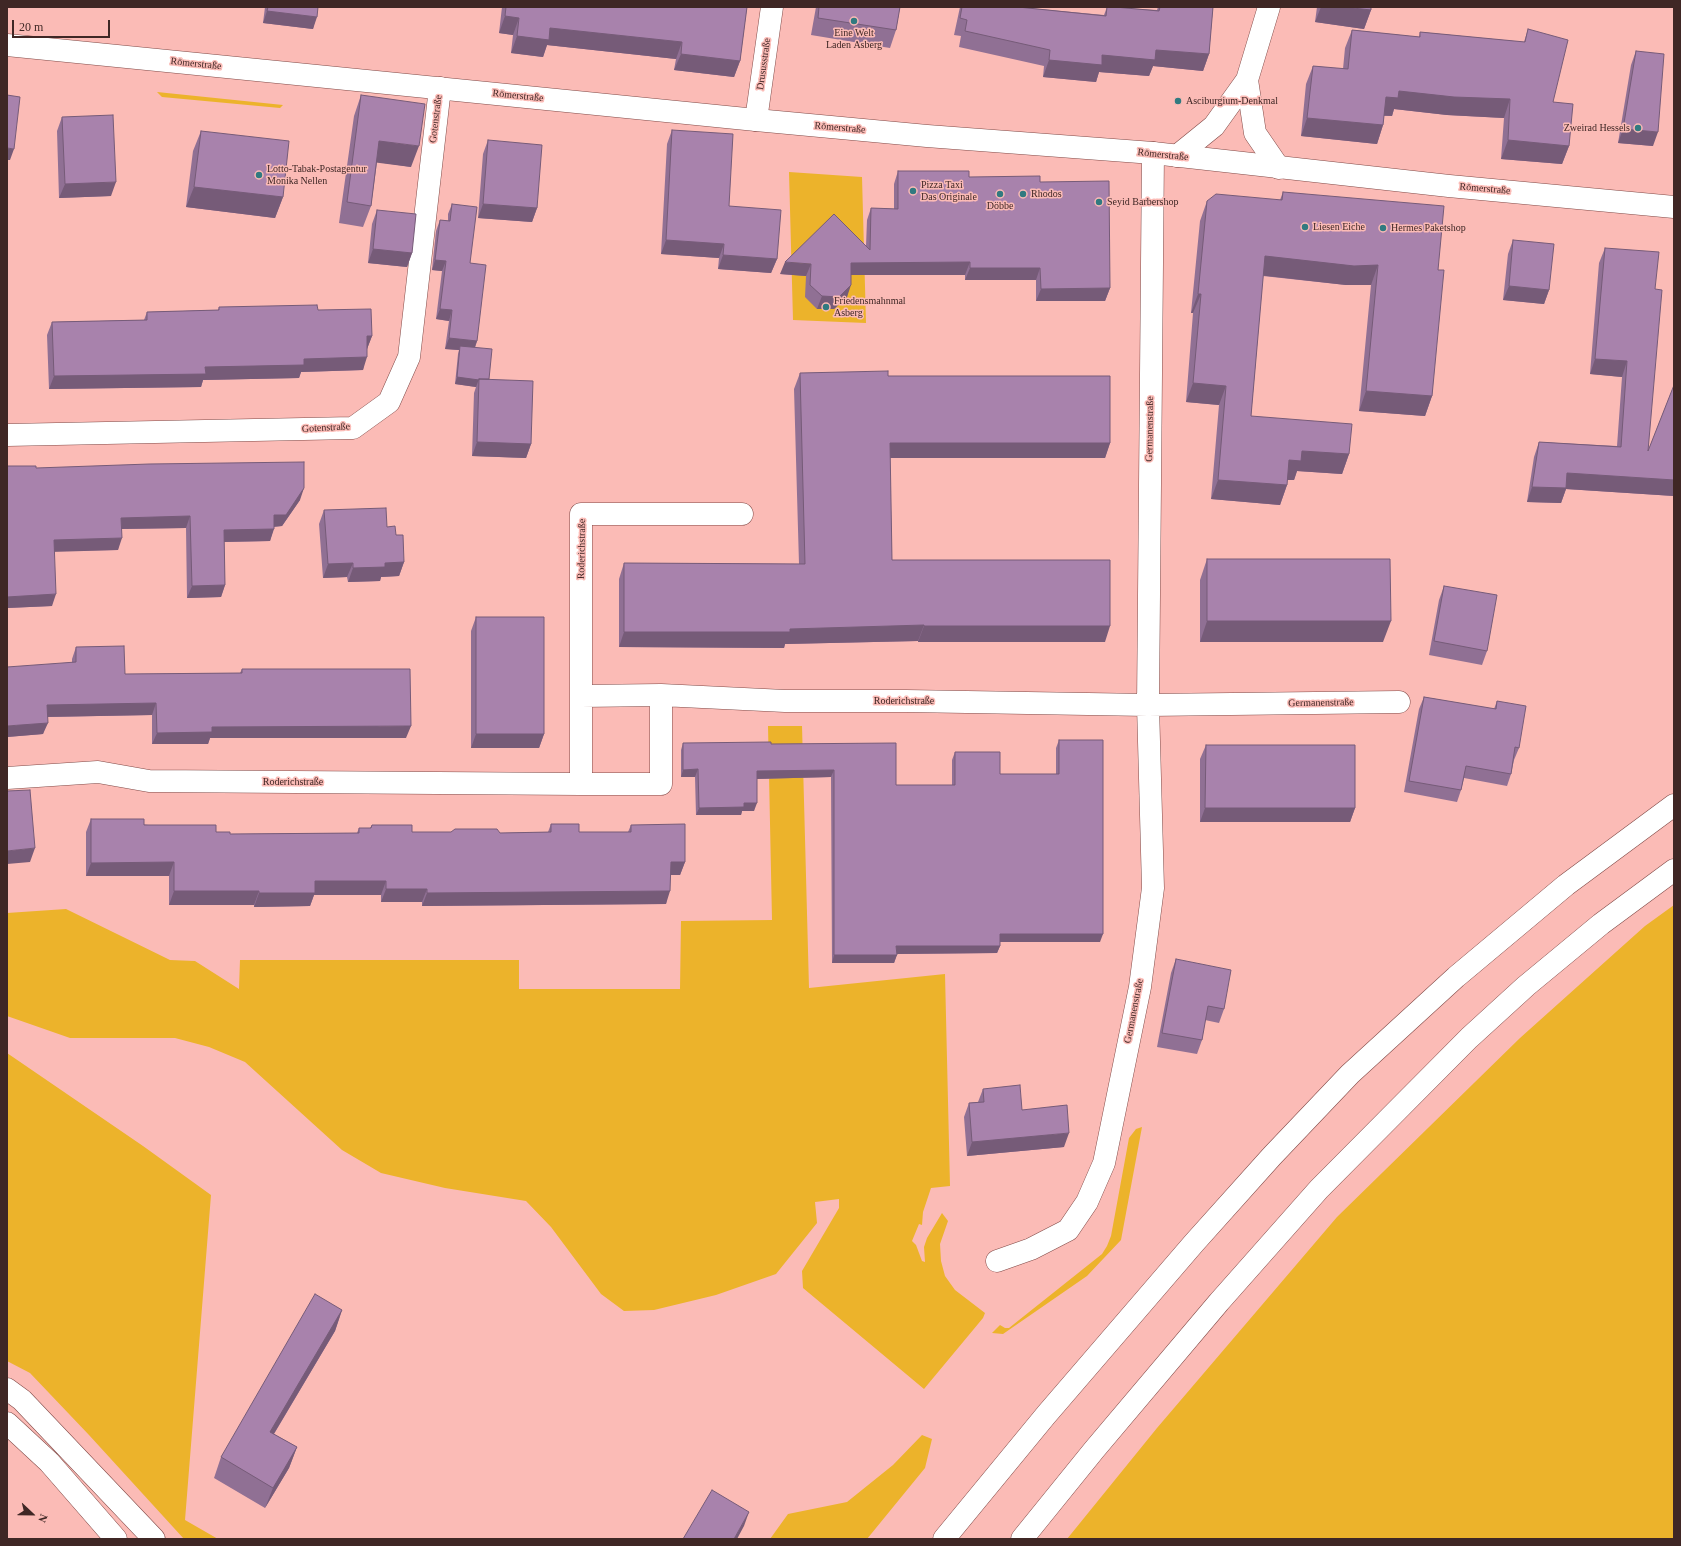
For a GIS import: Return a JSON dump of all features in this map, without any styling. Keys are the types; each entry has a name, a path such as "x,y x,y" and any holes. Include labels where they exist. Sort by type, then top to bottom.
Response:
{"main road":[{"name":"Drususstraße","path":"756,120 772,7"},
{"path":"1177,156 1214,126 1247,80 1269,7"},
{"name":"Römerstraße","path":"7,45 756,120 926,136 1153,153 1279,168 1674,207"},
{"path":"1247,80 1255,133 1279,168"},
{"name":"Gotenstraße","path":"7,435 352,428 389,402 409,357 440,88"},
{"name":"Germanenstraße","path":"997,1261 1032,1249 1068,1230 1087,1202 1104,1163 1140,987 1153,888 1148,705 1153,153"},
{"name":"Roderichstraße","path":"581,784 581,514 742,514"},
{"name":"Roderichstraße","path":"7,778 98,772 149,781 661,784 661,695"},
{"name":"Roderichstraße","path":"581,696 661,695 785,701 906,701 1148,705"},
{"name":"Germanenstraße","path":"1148,705 1399,702"},
{"path":"944,1539 1046,1415 1194,1243 1272,1156 1350,1074 1456,977 1566,885 1674,805"},
{"path":"1022,1539 1099,1444 1219,1302 1320,1189 1469,1038 1520,991 1601,924 1674,870"},
{"path":"7,1389 22,1400 154,1539"},
{"path":"7,1423 49,1462 116,1539"}],"shaded area":[{"path":"157,92 283,105 280,108 162,97"},
{"path":"789,172 862,177 866,323 793,320"},
{"path":"768,726 802,726 809,988 945,974 950,1186 931,1188 923,1212 922,1225 919,1224 912,1241 916,1245 922,1261 925,1262 924,1247 927,1238 942,1213 948,1221 940,1244 941,1261 945,1276 955,1290 985,1313 983,1318 924,1389 803,1288 802,1271 839,1208 839,1199 815,1202 817,1223 776,1274 716,1295 654,1310 624,1311 601,1294 551,1227 526,1201 445,1188 381,1173 342,1150 245,1062 209,1047 175,1038 70,1038 7,1016 7,913 66,909 170,960 195,961 239,989 240,960 519,960 519,989 680,989 681,921 772,920"},
{"path":"1674,905 1674,1539 1067,1539 1157,1428 1337,1217 1520,1038 1645,926"},
{"path":"7,1053 143,1146 211,1195 185,1520 218,1539 184,1539 30,1373 7,1361"},
{"path":"1142,1127 1121,1240 1087,1276 1003,1334 992,1333 1000,1325 1005,1328 1009,1328 1102,1254 1111,1236 1129,1138 1136,1129"},
{"path":"922,1435 932,1439 925,1468 867,1539 770,1539 788,1514 847,1502 893,1465"}],"building":[{"path":"268,7 318,7 317,17 267,11"},
{"path":"506,7 747,7 740,61 681,54 682,42 550,28 549,40 517,36 519,18 505,16"},
{"path":"819,7 900,7 896,30 818,18"},
{"path":"962,7 1018,7 1106,16 1107,7 1159,11 1160,7 1213,7 1209,54 1156,50 1155,60 1102,55 1102,65 1049,60 1050,50 965,31 967,20 960,18"},
{"path":"1344,7 1371,7 1371,10"},
{"path":"1528,29 1568,40 1553,102 1573,104 1569,146 1508,140 1510,99 1454,97 1399,91 1398,98 1386,97 1383,125 1307,118 1313,66 1348,69 1352,30 1420,37 1420,32 1525,42"},
{"path":"1636,51 1664,54 1658,132 1623,129"},
{"path":"7,95 20,97 14,149 7,148"},
{"path":"361,95 425,104 419,146 379,141 371,206 347,202"},
{"path":"113,115 116,182 65,184 62,117"},
{"path":"672,130 733,134 729,206 781,210 777,259 723,255 724,244 666,240"},
{"path":"201,131 289,141 283,197 194,187"},
{"path":"488,140 542,145 537,208 483,204"},
{"path":"898,171 969,171 969,177 1040,176 1040,182 1109,181 1110,288 1041,289 1040,268 970,268 970,262 851,263 851,285 839,297 822,296 810,285 811,264 785,262 834,214 870,250 871,208 898,209"},
{"path":"1283,192 1444,206 1438,270 1444,270 1432,396 1366,391 1378,265 1354,266 1265,256 1251,416 1352,424 1349,454 1302,451 1301,461 1289,460 1287,485 1218,480 1226,386 1193,383 1201,294 1198,294 1207,201 1216,194 1282,200"},
{"path":"452,204 477,207 470,263 486,265 477,341 449,338 452,310 440,309 446,261 435,260 440,220 450,221"},
{"path":"377,210 416,214 412,253 373,249"},
{"path":"1513,240 1554,244 1549,290 1509,286"},
{"path":"1605,248 1659,252 1655,289 1662,290 1648,451 1674,385 1674,480 1567,473 1566,488 1532,487 1539,442 1621,447 1627,361 1595,359"},
{"path":"317,305 318,310 371,309 372,336 367,336 367,357 304,359 304,365 205,367 206,374 54,376 52,322 147,320 147,312 219,310 219,307"},
{"path":"460,346 492,349 489,379 479,380 457,377"},
{"path":"888,371 888,376 1110,376 1110,443 890,443 892,560 1110,560 1110,626 924,625 790,629 790,632 624,632 624,563 805,564 800,373"},
{"path":"479,379 533,381 531,444 477,442"},
{"path":"304,462 304,488 286,515 274,515 274,529 224,530 225,585 192,586 190,516 121,518 122,538 54,540 56,594 7,597 7,466 36,466 36,468 149,464"},
{"path":"386,508 387,527 395,526 396,535 403,535 404,562 385,563 385,567 353,568 353,563 328,564 324,510"},
{"path":"1207,559 1390,559 1391,621 1207,621"},
{"path":"1444,586 1497,595 1487,651 1434,641"},
{"path":"476,617 544,617 544,734 476,734"},
{"path":"124,646 125,674 242,673 242,669 410,669 411,726 212,727 212,732 157,733 156,703 47,705 48,723 7,726 7,667 76,662 76,647"},
{"path":"1424,697 1496,709 1497,701 1526,706 1519,748 1515,747 1511,774 1466,766 1461,790 1409,781"},
{"path":"1059,740 1103,740 1103,934 1000,934 1000,946 896,946 897,955 834,955 834,770 757,771 757,803 744,803 744,807 699,808 698,769 683,770 683,743 896,743 896,785 955,785 955,752 1000,752 1000,774 1059,774"},
{"path":"1206,745 1355,745 1355,808 1205,808"},
{"path":"30,790 35,848 7,851 7,791"},
{"path":"91,819 144,819 144,825 216,825 216,832 230,832 230,834 359,833 359,828 371,828 372,825 412,825 412,832 451,832 455,829 497,829 500,833 551,832 551,824 579,824 579,832 631,832 631,825 685,824 685,862 671,862 670,891 427,893 427,889 386,889 386,881 315,881 315,893 259,893 259,891 174,891 174,862 91,863"},
{"path":"1176,959 1231,970 1224,1009 1208,1006 1202,1040 1162,1033"},
{"path":"1020,1085 1022,1110 1067,1105 1069,1133 972,1142 969,1103 984,1102 983,1089"},
{"path":"315,1294 342,1310 270,1432 297,1447 273,1488 221,1457"},
{"path":"712,1490 749,1512 734,1539 683,1539"}],"place":[{"name":"Eine Welt Laden Asberg","path":"854,21"},
{"name":"Asciburgium-Denkmal","path":"1178,101"},
{"name":"Zweirad Hessels","path":"1638,128"},
{"name":"Lotto-Tabak-Postagentur Monika Nellen","path":"259,175"},
{"name":"Pizza Taxi Das Originale","path":"913,191"},
{"name":"Döbbe","path":"1000,194"},
{"name":"Rhodos","path":"1023,194"},
{"name":"Seyid Barbershop","path":"1099,202"},
{"name":"Liesen Eiche","path":"1305,227"},
{"name":"Hermes Paketshop","path":"1383,228"},
{"name":"Friedensmahnmal Asberg","path":"826,307"}]}
